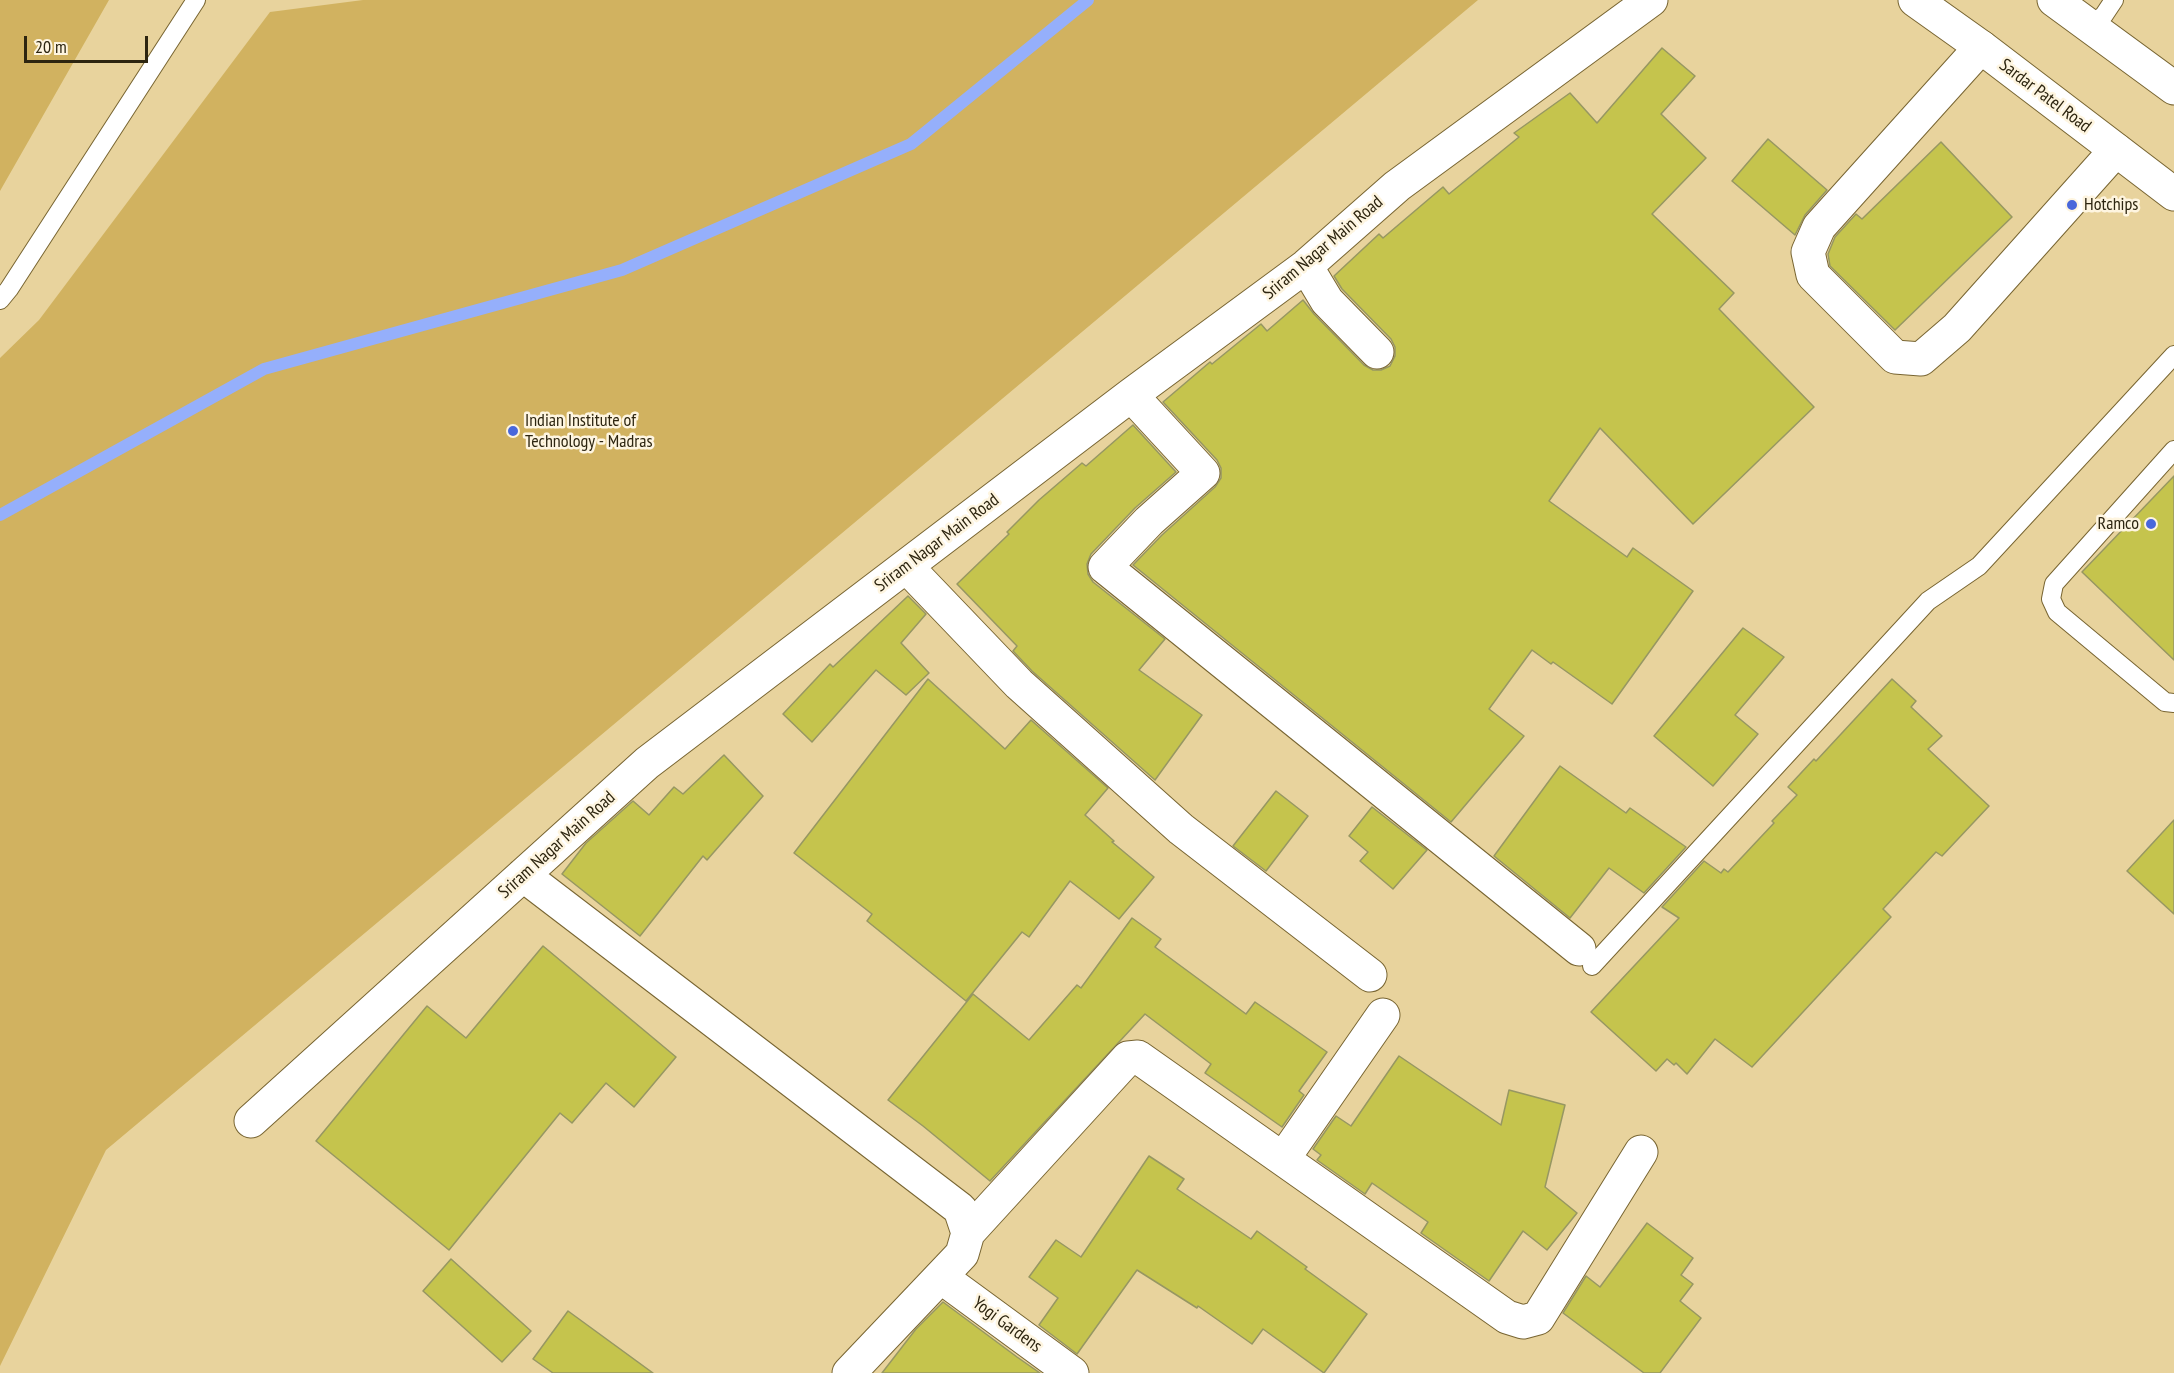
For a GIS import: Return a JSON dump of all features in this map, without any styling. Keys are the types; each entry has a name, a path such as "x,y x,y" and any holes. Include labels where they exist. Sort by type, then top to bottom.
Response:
{"street":[{"name":"Sriram Nagar Main Road","path":"251,1121 647,763 1131,395 1305,266 1397,186 1651,0"},
{"name":"Sardar Patel Road","path":"1915,0 1981,47 2174,194"},
{"path":"2054,0 2174,88"},
{"path":"1981,47 1819,227 1808,252 1813,275 1895,357 1921,359 1957,328 2116,150"},
{"path":"1305,266 1327,301 1377,352"},
{"path":"1131,395 1203,473 1149,521 1105,567 1585,957"},
{"path":"906,566 1019,684 1181,829 1370,975"},
{"path":"524,876 964,1221"},
{"path":"1283,1159 1383,1015"},
{"path":"849,1373 962,1254 964,1221 1128,1058 1138,1057 1507,1317 1522,1322 1538,1317 1641,1152"},
{"name":"Yogi Gardens","path":"941,1277 1072,1373"}],"lane":[{"path":"0,300 195,0"},
{"path":"2090,26 2104,15 2114,0"},
{"path":"1585,957 1928,601 1979,566 2174,355"},
{"path":"2174,450 2054,584 2051,599 2057,612 2165,702 2174,703"}],"shaded area":[{"path":"0,0 109,0 0,191"},
{"name":"Indian Institute of Technology - Madras","path":"363,0 1478,0 106,1150 0,1366 0,358 39,320 270,12"}],"building":[{"path":"1662,48 1695,76 1661,114 1706,158 1652,214 1734,293 1719,309 1814,407 1693,524 1600,428 1549,501 1627,557 1633,548 1693,591 1612,704 1553,662 1551,664 1532,650 1489,709 1524,736 1451,822 1133,565 1215,487 1221,478 1221,468 1217,460 1163,402 1210,362 1212,364 1261,324 1267,331 1303,300 1364,365 1373,370 1381,370 1390,366 1395,356 1395,347 1391,339 1342,289 1334,276 1379,234 1383,238 1443,187 1449,194 1519,137 1514,133 1570,93 1597,123"},
{"path":"1768,139 1827,190 1805,215 1795,235 1732,181"},
{"path":"1941,142 2012,217 1895,330 1830,266 1828,254 1835,237 1856,214 1862,219"},
{"path":"1133,425 1176,472 1135,508 1091,554 1087,564 1088,574 1093,582 1165,639 1139,670 1202,715 1155,780 1032,671 1013,651 1017,646 957,584 1009,534 1007,532 1039,500 1082,463 1086,466"},
{"name":"Ramco","path":"2174,476 2174,660 2082,572"},
{"path":"908,596 926,614 901,643 929,673 906,695 876,670 812,742 783,714 830,664 833,667"},
{"path":"1743,628 1784,657 1735,715 1758,734 1713,786 1654,736"},
{"path":"928,679 1005,749 1031,720 1108,788 1085,815 1114,841 1112,842 1154,877 1119,919 1070,881 1029,937 1022,932 966,1001 867,921 872,914 794,853"},
{"path":"1892,679 1916,701 1911,707 1942,736 1928,749 1989,806 1942,856 1936,852 1883,909 1891,917 1752,1067 1715,1039 1687,1074 1676,1063 1674,1065 1667,1059 1656,1071 1591,1012 1679,918 1662,907 1704,861 1721,873 1724,869 1728,872 1797,795 1788,787 1814,759 1816,761"},
{"path":"724,755 763,796 707,860 703,856 640,936 562,874 586,843 633,801 649,815 674,787 683,794"},
{"path":"1560,766 1626,813 1630,808 1686,847 1644,893 1609,868 1570,918 1494,856"},
{"path":"1276,791 1308,816 1266,871 1233,846"},
{"path":"1372,807 1427,850 1393,889 1360,861 1368,852 1349,836"},
{"path":"2174,820 2174,914 2127,871"},
{"path":"1132,918 1161,939 1155,947 1246,1014 1255,1002 1327,1052 1299,1091 1304,1095 1282,1127 1205,1073 1211,1064 1145,1014 990,1181 888,1100 973,994 1029,1040 1077,985 1081,988"},
{"path":"543,946 676,1057 634,1107 606,1083 572,1123 560,1113 449,1250 316,1141 427,1006 466,1038"},
{"path":"1399,1056 1501,1125 1509,1090 1565,1105 1545,1187 1577,1213 1547,1250 1523,1231 1489,1281 1421,1233 1428,1222 1372,1183 1365,1194 1317,1160 1321,1155 1313,1149 1336,1116 1351,1126"},
{"path":"1149,1156 1184,1179 1177,1189 1251,1239 1257,1231 1367,1314 1324,1373 1263,1329 1252,1344 1198,1306 1197,1308 1137,1270 1077,1354 1039,1325 1058,1298 1029,1277 1056,1240 1081,1257"},
{"path":"1647,1223 1693,1258 1681,1275 1693,1284 1680,1301 1701,1318 1660,1373 1644,1373 1563,1313 1586,1276 1600,1287"},
{"path":"451,1259 531,1331 502,1362 423,1291"},
{"path":"943,1302 1040,1373 882,1373 916,1329"},
{"path":"568,1311 653,1373 553,1373 533,1359"}],"waterway":[{"path":"0,515 264,369 622,270 911,144 1088,0"}],"place":[{"name":"Hotchips","path":"2072,205"},
{"name":"Indian Institute of Technology - Madras","path":"513,431"},
{"name":"Ramco","path":"2151,524"}]}
